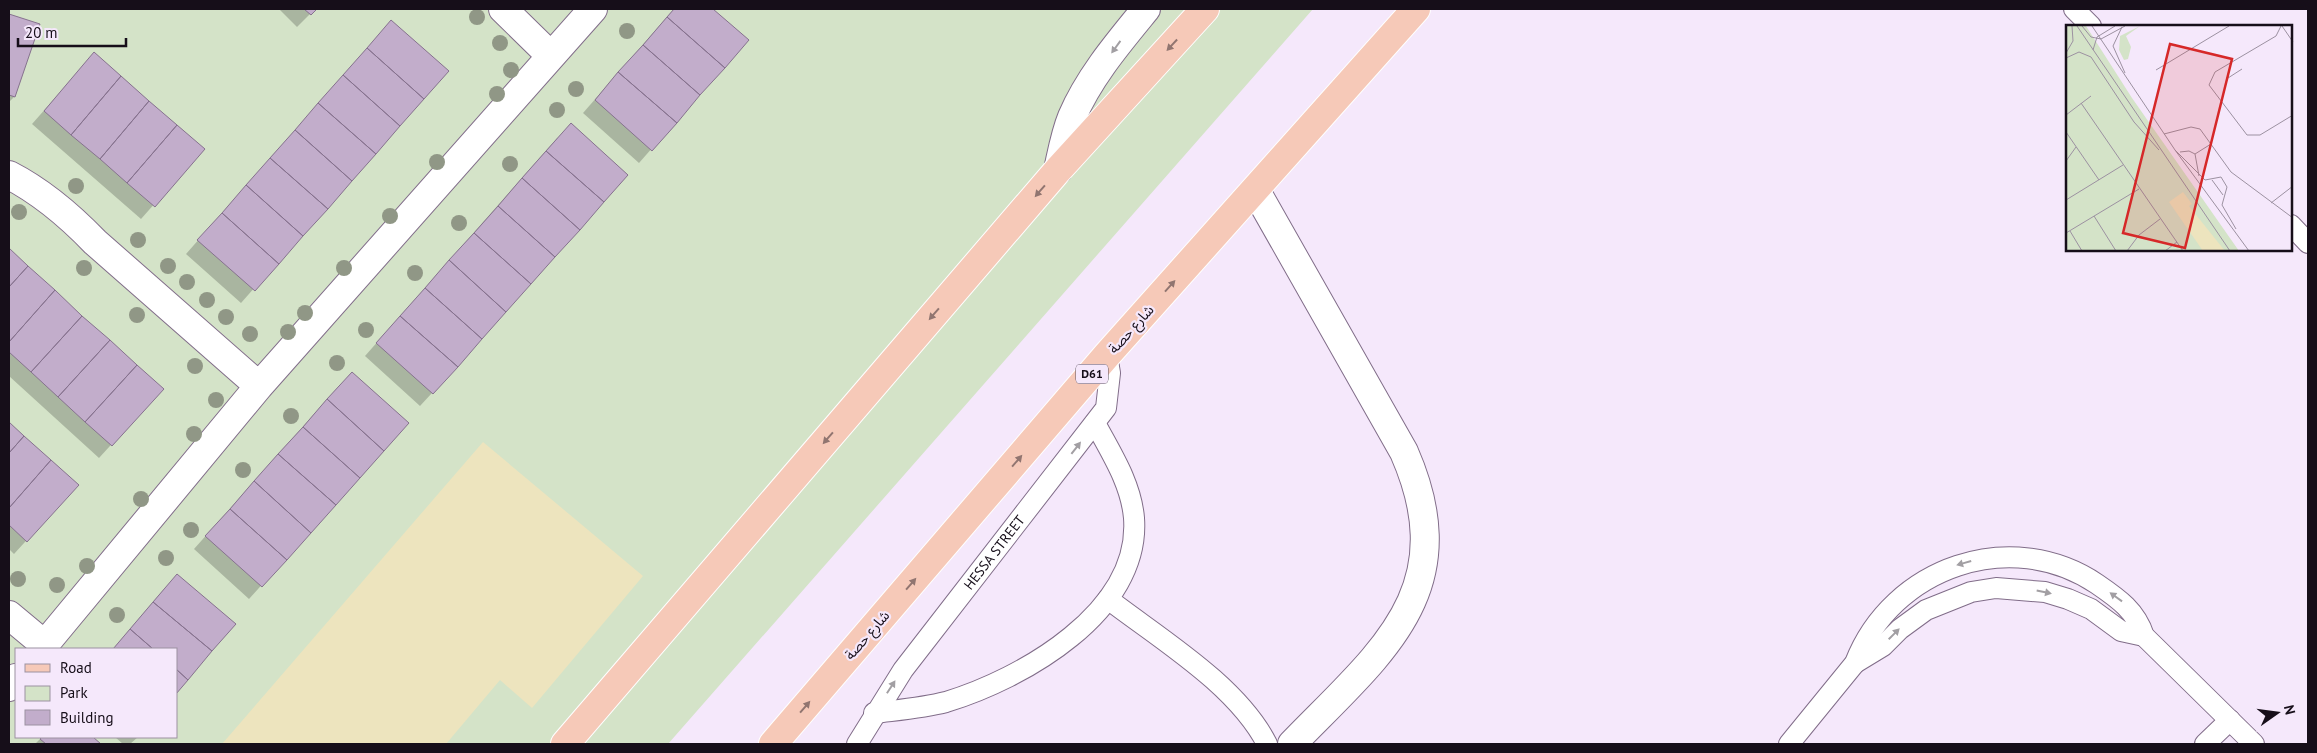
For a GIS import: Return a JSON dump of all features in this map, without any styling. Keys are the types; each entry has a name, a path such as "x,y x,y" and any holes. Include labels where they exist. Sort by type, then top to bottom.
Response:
{"main road":[{"path":"566,744 1058,170 1205,9"},
{"name":"شارع حصة","path":"774,744 1107,355 1256,191 1416,9"}],"street":[{"path":"503,9 551,56"},
{"path":"9,615 43,647 259,386 593,9"},
{"path":"1058,170 1072,117 1118,43 1146,9"},
{"path":"9,175 48,199 73,219 95,242 259,386"},
{"path":"1256,191 1404,452 1416,478 1425,535 1423,564 1415,593 1395,633 1382,651 1292,744"}],"lane":[{"path":"2074,9 2090,25"},
{"path":"2292,226 2308,243"},
{"name":"HESSA STREET","path":"857,744 903,670 1106,408 1110,390 1107,355"},
{"path":"874,714 943,702 980,690 1037,661 1062,644 1087,624 1108,599 1129,557 1134,537 1134,518 1125,480 1095,423"},
{"path":"1789,744 1855,663 1872,632 1887,611 1906,593 1926,579 1950,567 1976,560 2003,557 2031,558 2057,564 2083,575 2128,607 2136,617 2144,636 2254,744"},
{"path":"1855,663 1883,646 1900,628 1926,610 1972,592 1996,588 2045,592 2068,599 2091,609 2121,631 2144,636"},
{"path":"1108,599 1213,679 1235,699 1267,744"},
{"path":"2205,744 2230,720"}],"green space":[{"path":"9,9 1313,9 668,744 9,744"}],"sand":[{"path":"483,442 643,576 532,708 500,680 446,744 222,744"}],"building":[{"path":"304,9 317,9 311,15"},
{"path":"674,9 713,9 749,40 725,68 667,17"},
{"path":"9,14 40,24 15,97 9,95"},
{"path":"667,17 725,68 700,95 643,45"},
{"path":"391,20 449,71 424,99 367,48"},
{"path":"643,45 700,95 677,123 618,72"},
{"path":"367,48 424,99 400,126 343,75"},
{"path":"94,52 121,76 71,135 44,111"},
{"path":"618,72 677,123 652,151 595,100"},
{"path":"343,75 400,126 376,154 318,103"},
{"path":"121,76 149,101 100,159 71,135"},
{"path":"149,101 177,125 127,183 100,159"},
{"path":"318,103 376,154 352,181 295,130"},
{"path":"571,123 628,175 604,202 546,151"},
{"path":"177,125 205,149 155,207 127,183"},
{"path":"295,130 352,181 328,209 270,158"},
{"path":"546,151 604,202 580,230 522,178"},
{"path":"270,158 328,209 303,236 246,185"},
{"path":"522,178 580,230 555,257 498,206"},
{"path":"246,185 303,236 279,264 222,213"},
{"path":"498,206 555,257 531,284 474,233"},
{"path":"222,213 279,264 255,291 197,240"},
{"path":"474,233 531,284 506,312 449,260"},
{"path":"9,248 28,266 9,287"},
{"path":"449,260 506,312 482,339 425,288"},
{"path":"28,266 55,290 9,342 9,287"},
{"path":"425,288 482,339 458,367 400,316"},
{"path":"55,290 82,316 31,372 9,352 9,342"},
{"path":"82,316 110,340 58,397 31,372"},
{"path":"400,316 458,367 433,394 376,343"},
{"path":"110,340 137,365 85,422 58,397"},
{"path":"137,365 164,389 112,446 85,422"},
{"path":"352,372 409,423 384,451 327,399"},
{"path":"327,399 384,451 360,478 303,427"},
{"path":"9,422 24,436 9,453"},
{"path":"303,427 360,478 336,505 278,454"},
{"path":"24,436 51,460 9,508 9,453"},
{"path":"278,454 336,505 311,533 254,481"},
{"path":"51,460 79,485 27,542 9,525 9,508"},
{"path":"254,481 311,533 287,560 230,509"},
{"path":"230,509 287,560 262,587 205,536"},
{"path":"177,574 236,624 212,651 153,602"},
{"path":"153,602 212,651 188,680 178,671 178,648 152,648 130,629"},
{"path":"130,629 152,648 114,648"},
{"path":"178,671 188,680 178,692"},
{"path":"94,738 101,744 46,744 40,739"}]}
